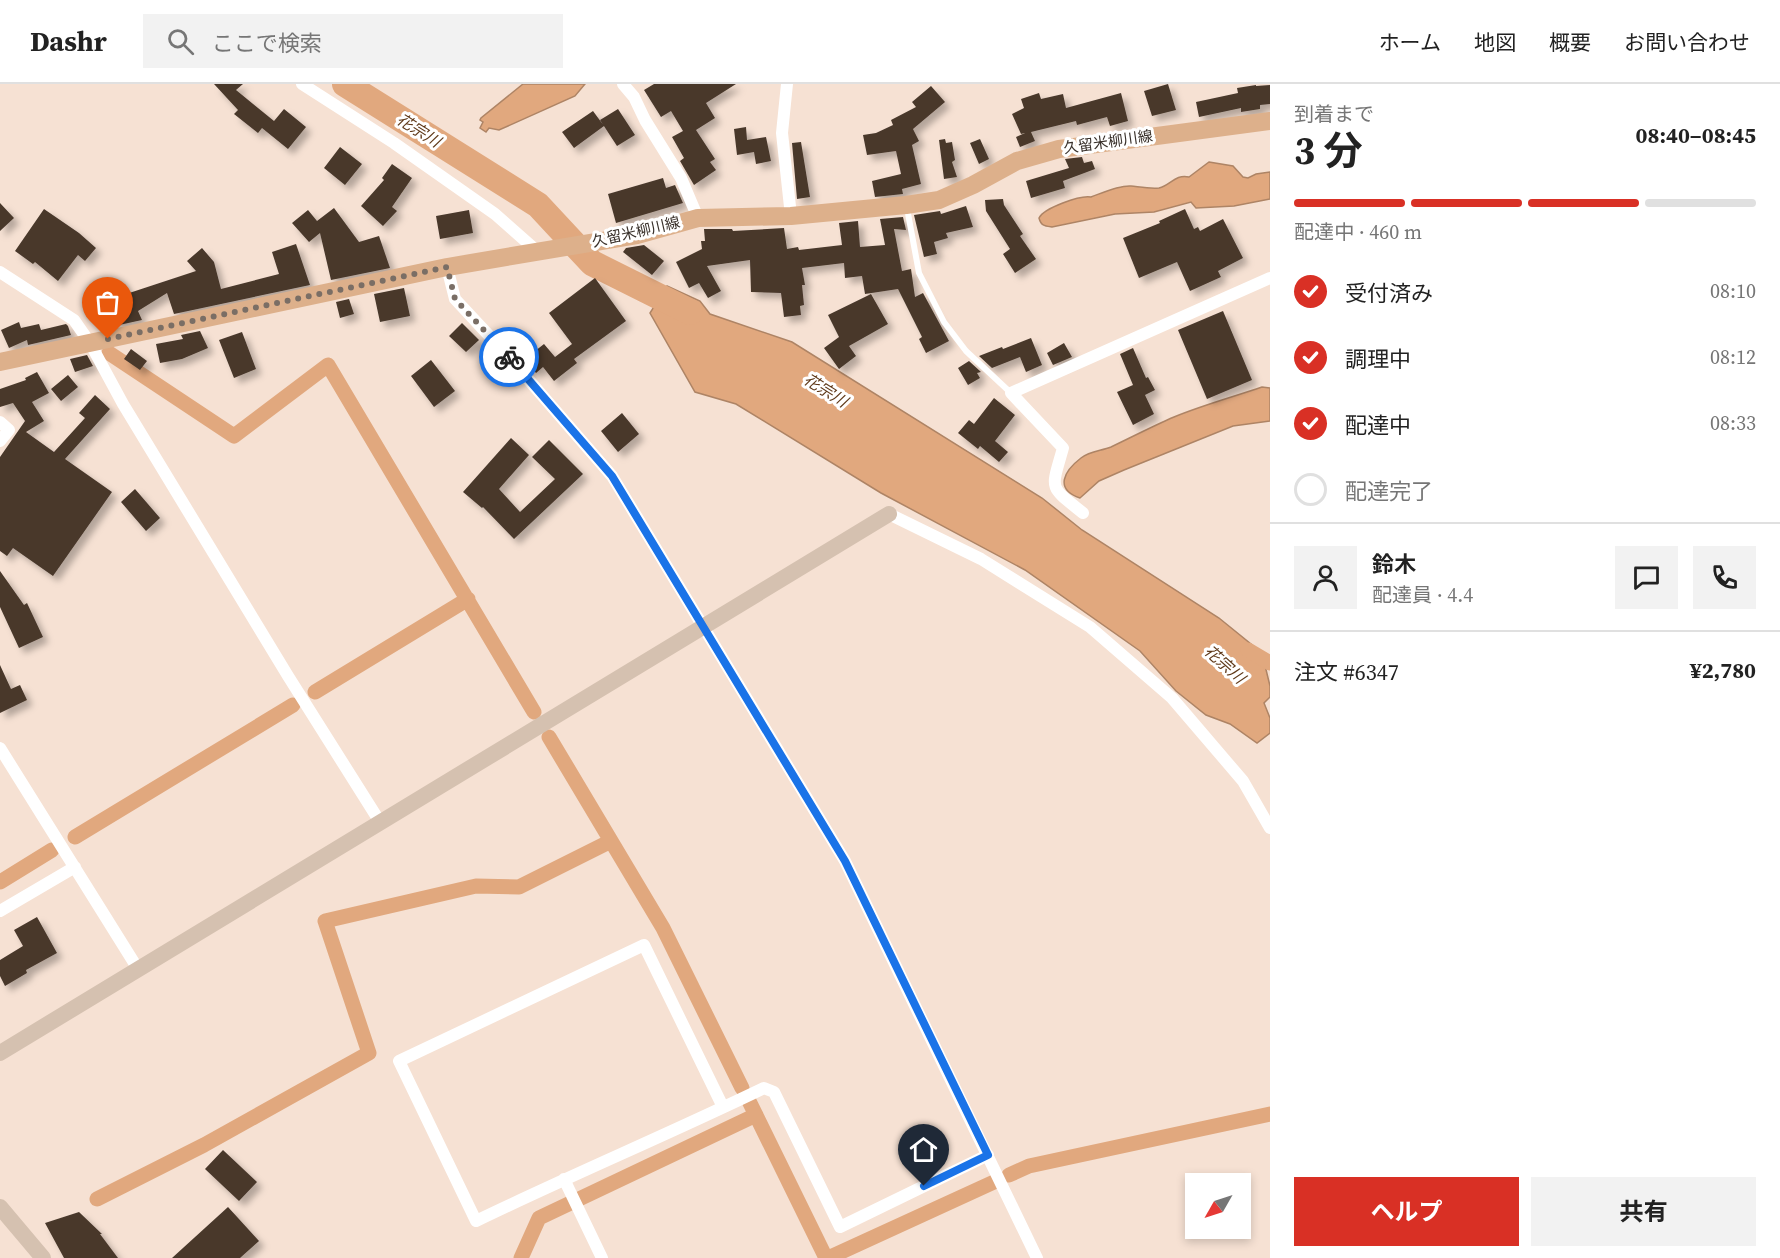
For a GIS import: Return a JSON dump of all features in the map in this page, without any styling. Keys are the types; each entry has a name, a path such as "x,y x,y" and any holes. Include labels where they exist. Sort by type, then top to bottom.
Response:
{"main road":[{"name":"久留米柳川線","path":"0,362 447,267 637,235 698,218 791,216 939,200 1017,161 1059,149 1270,121"}],"street":[{"path":"302,84 394,143 495,214 538,252"},
{"path":"623,84 634,97 645,120 681,178 698,218"},
{"path":"787,84 782,133 791,216"},
{"path":"447,267 455,299 508,356 612,476 845,861 1037,1258"},
{"path":"0,272 74,320 90,343 159,464 380,822"},
{"path":"1083,513 1057,492 1053,483 1063,448 1011,393 1270,278"},
{"path":"0,422 9,430 0,441"},
{"path":"0,1053 889,514 981,559 1090,627 1172,699 1243,781 1270,828"},
{"path":"0,748 138,969"},
{"path":"0,910 75,867"},
{"path":"723,1107 644,945 399,1060 476,1221 564,1179 723,1107 764,1088 774,1092 840,1227 988,1155"},
{"path":"564,1179 602,1258"},
{"path":"0,1207 43,1258"}],"lane":[{"path":"906,205 919,273 944,322 966,351 1011,393"}],"water":[{"path":"523,84 585,84 575,96 499,130 489,128 486,132 480,128 483,122 481,118"},
{"path":"1209,162 1233,166 1243,177 1248,178 1270,172 1270,199 1234,206 1196,208 1191,202 1154,212 1115,214 1052,227 1040,221 1042,214 1071,200 1091,197 1126,186 1163,187 1177,178 1189,177"},
{"path":"667,286 700,301 710,314 792,342 1042,498 1082,530 1219,618 1262,653 1270,686 1270,697 1264,703 1270,718 1270,733 1257,743 1230,724 1206,715 1176,691 1140,651 1025,570 881,493 736,404 695,392 650,313"},
{"path":"1262,387 1270,388 1270,421 1233,426 1124,470 1099,481 1080,498 1067,490 1064,485 1070,468 1092,452 1111,447 1185,413"}],"building":[{"path":"214,84 243,84 236,90 274,121 284,109 306,127 288,149 262,128 258,133 234,114 238,110"},
{"path":"654,84 736,84 706,103 715,118 696,130 715,159 710,162 716,170 694,185 680,161 684,158 672,137 683,131 671,111 661,117 644,90"},
{"path":"1168,84 1176,110 1152,116 1144,91"},
{"path":"1270,85 1270,104 1260,105 1260,109 1241,112 1241,108 1199,117 1196,102 1238,93 1237,88"},
{"path":"931,86 945,102 913,129 919,141 912,145 921,184 902,189 903,194 875,197 872,181 901,174 896,151 867,155 863,135 876,133 893,125 891,120 916,107 912,102"},
{"path":"1039,93 1041,99 1063,94 1066,108 1121,93 1128,121 1110,126 1107,117 1077,125 1076,121 1031,132 1035,141 1020,147 1016,137 1025,133 1021,134 1012,114 1024,108 1021,99"},
{"path":"618,109 635,135 617,146 600,120"},
{"path":"593,111 604,126 574,148 562,132"},
{"path":"746,127 747,140 766,137 771,161 756,164 754,152 737,155 734,129"},
{"path":"945,139 946,143 952,142 955,160 952,162 957,177 944,179 939,140"},
{"path":"980,139 989,159 979,164 970,143"},
{"path":"801,142 810,197 797,199 792,143"},
{"path":"340,147 362,164 345,185 324,168"},
{"path":"1082,157 1084,163 1092,161 1095,169 1063,181 1065,188 1031,198 1026,181 1069,168 1065,159"},
{"path":"392,164 412,178 392,207 397,211 383,226 361,206 384,180 382,178"},
{"path":"663,178 666,188 675,185 683,203 616,223 608,194"},
{"path":"1003,199 1004,205 1023,234 1020,236 1036,259 1015,273 1003,254 1010,249 986,211 985,200"},
{"path":"0,203 14,218 0,231"},
{"path":"966,206 973,227 946,233 948,238 934,242 937,254 924,257 914,215 940,211 941,214"},
{"path":"334,208 359,242 379,236 390,268 331,280 320,233 309,242 292,223 308,210 317,221"},
{"path":"44,209 79,233 96,248 85,261 78,255 58,281 35,262 33,264 15,251"},
{"path":"1185,209 1194,229 1198,227 1200,231 1223,219 1243,258 1218,271 1221,277 1190,291 1177,262 1139,278 1123,238 1160,223 1159,221"},
{"path":"469,210 473,233 440,239 436,216"},
{"path":"903,217 906,230 894,229 902,271 911,269 915,297 923,293 949,341 926,353 919,339 922,337 898,289 865,294 862,276 845,278 844,263 802,268 805,285 802,285 804,305 800,306 801,315 784,317 781,293 751,292 750,260 707,266 721,291 708,298 699,283 689,288 676,262 702,249 701,241 705,241 704,229 732,229 733,231 784,228 787,249 798,247 799,250 842,245 839,223 858,221 860,247 885,245 880,219"},
{"path":"296,244 310,285 174,314 167,293 138,311 142,320 119,325 108,300 196,271 187,261 202,248 214,262 221,289 279,274 272,252"},
{"path":"644,245 664,261 652,275 623,252 626,248"},
{"path":"595,278 626,321 574,359 577,363 554,381 543,367 536,373 525,359 544,344 555,357 572,344 549,313"},
{"path":"404,288 410,316 380,322 374,294"},
{"path":"871,294 888,324 849,346 856,356 839,369 824,348 839,337 828,315"},
{"path":"349,299 354,314 340,318 336,302"},
{"path":"1223,311 1252,380 1207,399 1178,330"},
{"path":"19,322 21,328 39,324 41,330 66,324 71,335 28,345 27,340 9,348 1,330"},
{"path":"462,323 479,340 466,352 449,336"},
{"path":"200,331 208,348 182,359 160,363 156,344 183,339 181,335"},
{"path":"242,332 256,369 234,378 219,340"},
{"path":"1031,338 1042,365 1026,372 1020,357 992,368 979,356 1002,347 1003,349"},
{"path":"1064,343 1072,357 1053,365 1047,353"},
{"path":"1133,348 1146,378 1148,377 1155,390 1145,395 1154,414 1133,425 1117,392 1133,385 1120,354"},
{"path":"131,349 147,361 140,370 124,359"},
{"path":"87,355 93,366 75,372 70,359"},
{"path":"431,360 455,391 434,407 411,376"},
{"path":"969,361 981,372 977,373 980,378 968,385 958,368"},
{"path":"37,372 49,393 32,402 44,421 26,432 54,452 85,418 79,413 95,395 110,409 65,459 112,492 53,576 13,548 7,556 0,551 0,457 25,421 13,403 0,407 0,389 26,380 25,378"},
{"path":"68,375 78,387 61,401 51,389"},
{"path":"994,398 1015,415 995,441 1008,452 999,462 980,446 978,449 958,433 969,420 974,424"},
{"path":"622,413 639,434 618,452 601,431"},
{"path":"511,438 529,455 499,489 520,512 555,479 532,457 549,440 583,474 514,539 483,507 463,492"},
{"path":"135,489 160,518 146,531 121,502"},
{"path":"0,571 24,605 27,603 43,637 19,648 0,607"},
{"path":"0,665 11,689 20,685 27,700 0,713"},
{"path":"37,917 57,953 26,970 27,973 5,986 0,976 0,960 23,946 14,930"},
{"path":"223,1150 257,1182 239,1201 205,1169"},
{"path":"228,1207 259,1241 240,1258 172,1258"},
{"path":"79,1212 102,1234 100,1234 118,1258 64,1258 45,1223"}],"waterway":[{"name":"花宗川","path":"345,84 538,205 592,263 690,312"},
{"path":"109,353 234,436 328,365 534,712"},
{"path":"315,692 468,599"},
{"path":"1248,650 1270,663"},
{"path":"75,837 293,705"},
{"path":"549,737 663,928 742,1088"},
{"path":"97,1199 204,1145 369,1053 325,921 476,886 519,887 611,841"},
{"path":"0,882 52,850"},
{"path":"748,1099 826,1258"},
{"path":"1009,1175 1029,1166 1270,1114"},
{"path":"521,1258 539,1218 756,1115"},
{"path":"828,1258 994,1182"}],"way so far":[{"path":"108,339 447,267 455,299 509,357"}],"route":[{"path":"509,357 612,476 845,861 988,1155 924,1186"}]}
